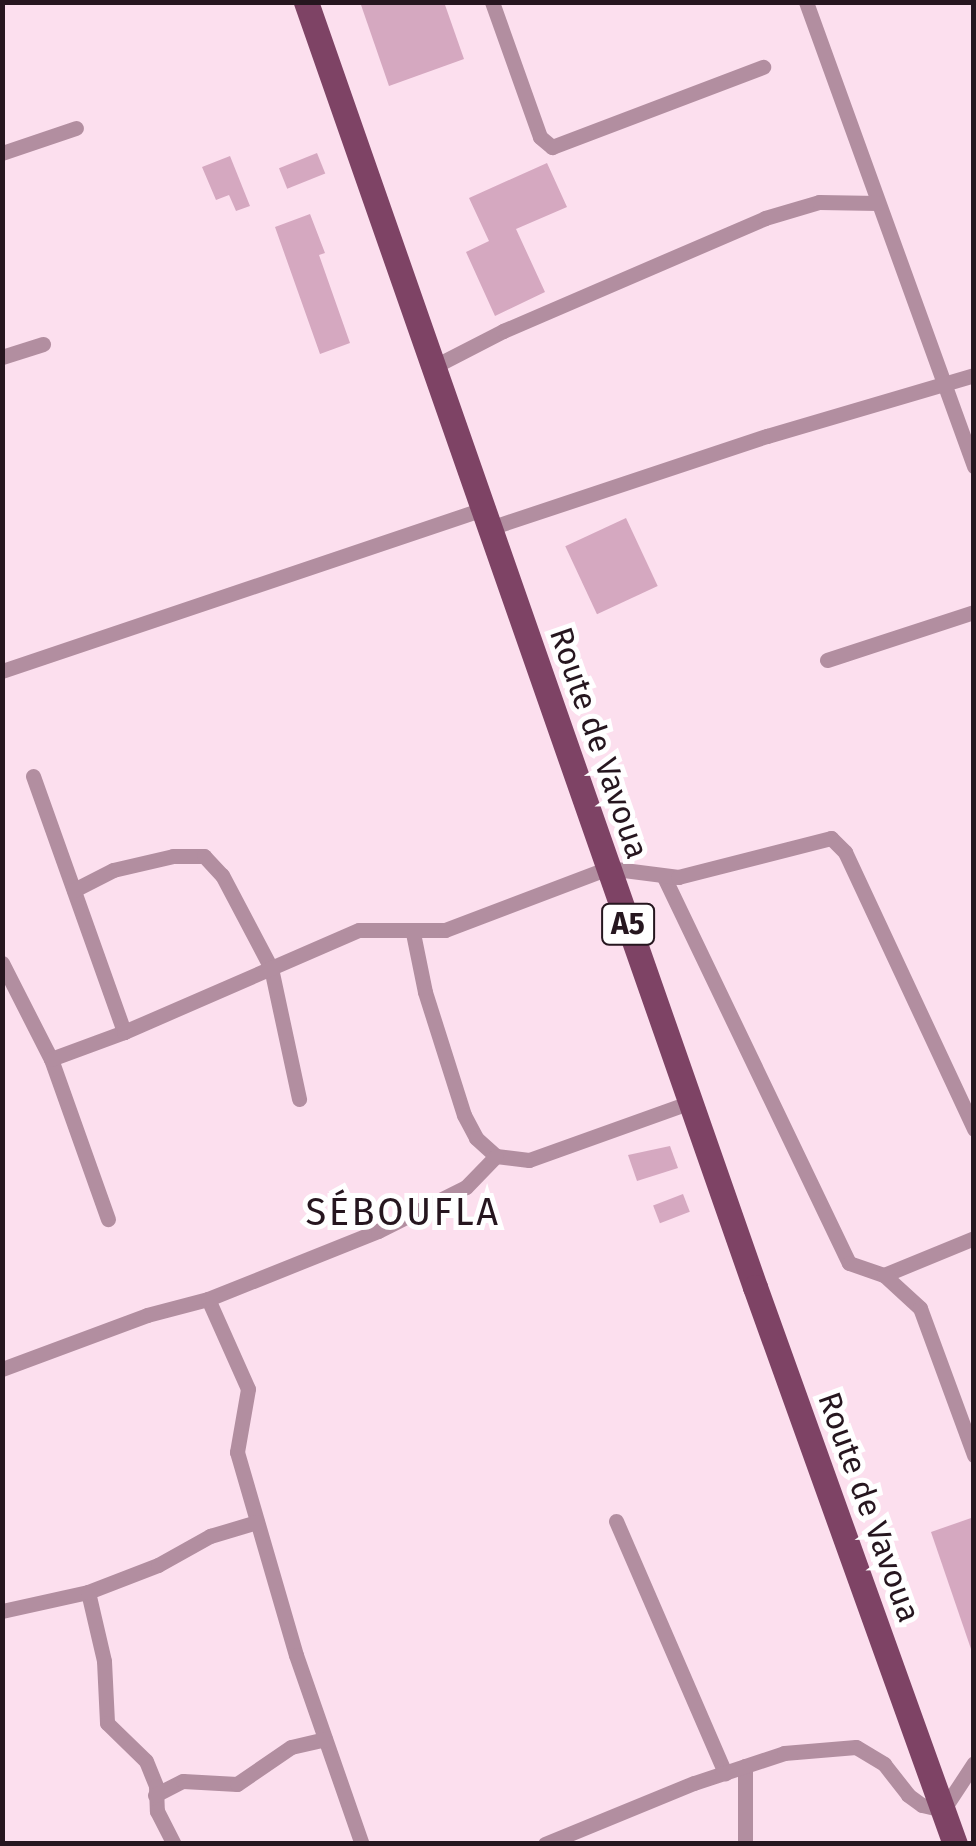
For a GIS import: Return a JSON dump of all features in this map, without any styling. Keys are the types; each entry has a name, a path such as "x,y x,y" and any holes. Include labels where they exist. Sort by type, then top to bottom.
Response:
{"main road":[{"name":"Route de Vavoua","path":"306,2 955,1844"}],"street":[{"path":"492,2 540,137 552,147 763,67"},
{"path":"807,3 974,467"},
{"path":"2,153 76,128"},
{"path":"434,367 503,331 765,218 819,202 878,203"},
{"path":"2,357 43,344"},
{"path":"2,672 487,519 974,375"},
{"path":"827,660 974,612"},
{"path":"33,776 124,1032"},
{"path":"51,1059 124,1032 360,930 445,930 608,868 664,877 838,840 974,1129"},
{"path":"74,890 113,870 173,856 204,856 222,875 271,968 299,1099"},
{"path":"664,877 850,1263 884,1275 920,1308 974,1454"},
{"path":"413,933 425,992 464,1115 476,1138 496,1156 528,1160 691,1102"},
{"path":"2,963 51,1059 108,1219"},
{"path":"2,1369 147,1315 208,1299 378,1231 466,1188 496,1156"},
{"path":"884,1275 974,1238"},
{"path":"208,1299 248,1389 237,1452 362,1844"},
{"path":"616,1521 725,1773"},
{"path":"2,1612 88,1592 158,1565 210,1536 257,1522"},
{"path":"88,1592 104,1661 107,1723 146,1760 156,1786 157,1811 174,1844"},
{"path":"155,1795 183,1782 237,1784 291,1747 326,1738"},
{"path":"545,1844 784,1753 856,1747 884,1764 922,1804 943,1810 974,1762"},
{"path":"745,1766 745,1844"}],"building":[{"path":"360,2 444,2 464,59 389,86"},
{"path":"317,153 325,173 287,189 279,168"},
{"path":"230,156 250,206 236,211 229,195 216,200 202,167"},
{"path":"547,163 567,207 516,229 545,292 495,316 466,252 489,241 469,198"},
{"path":"310,214 325,253 319,255 350,343 320,354 275,227"},
{"path":"626,518 658,586 597,614 565,546"},
{"path":"670,1146 678,1168 637,1181 628,1155"},
{"path":"683,1194 690,1212 660,1223 653,1205"},
{"path":"974,1517 974,1649 971,1649 931,1532"}],"district":[{"name":"SÉBOUFLA","path":"403,1213"}]}
